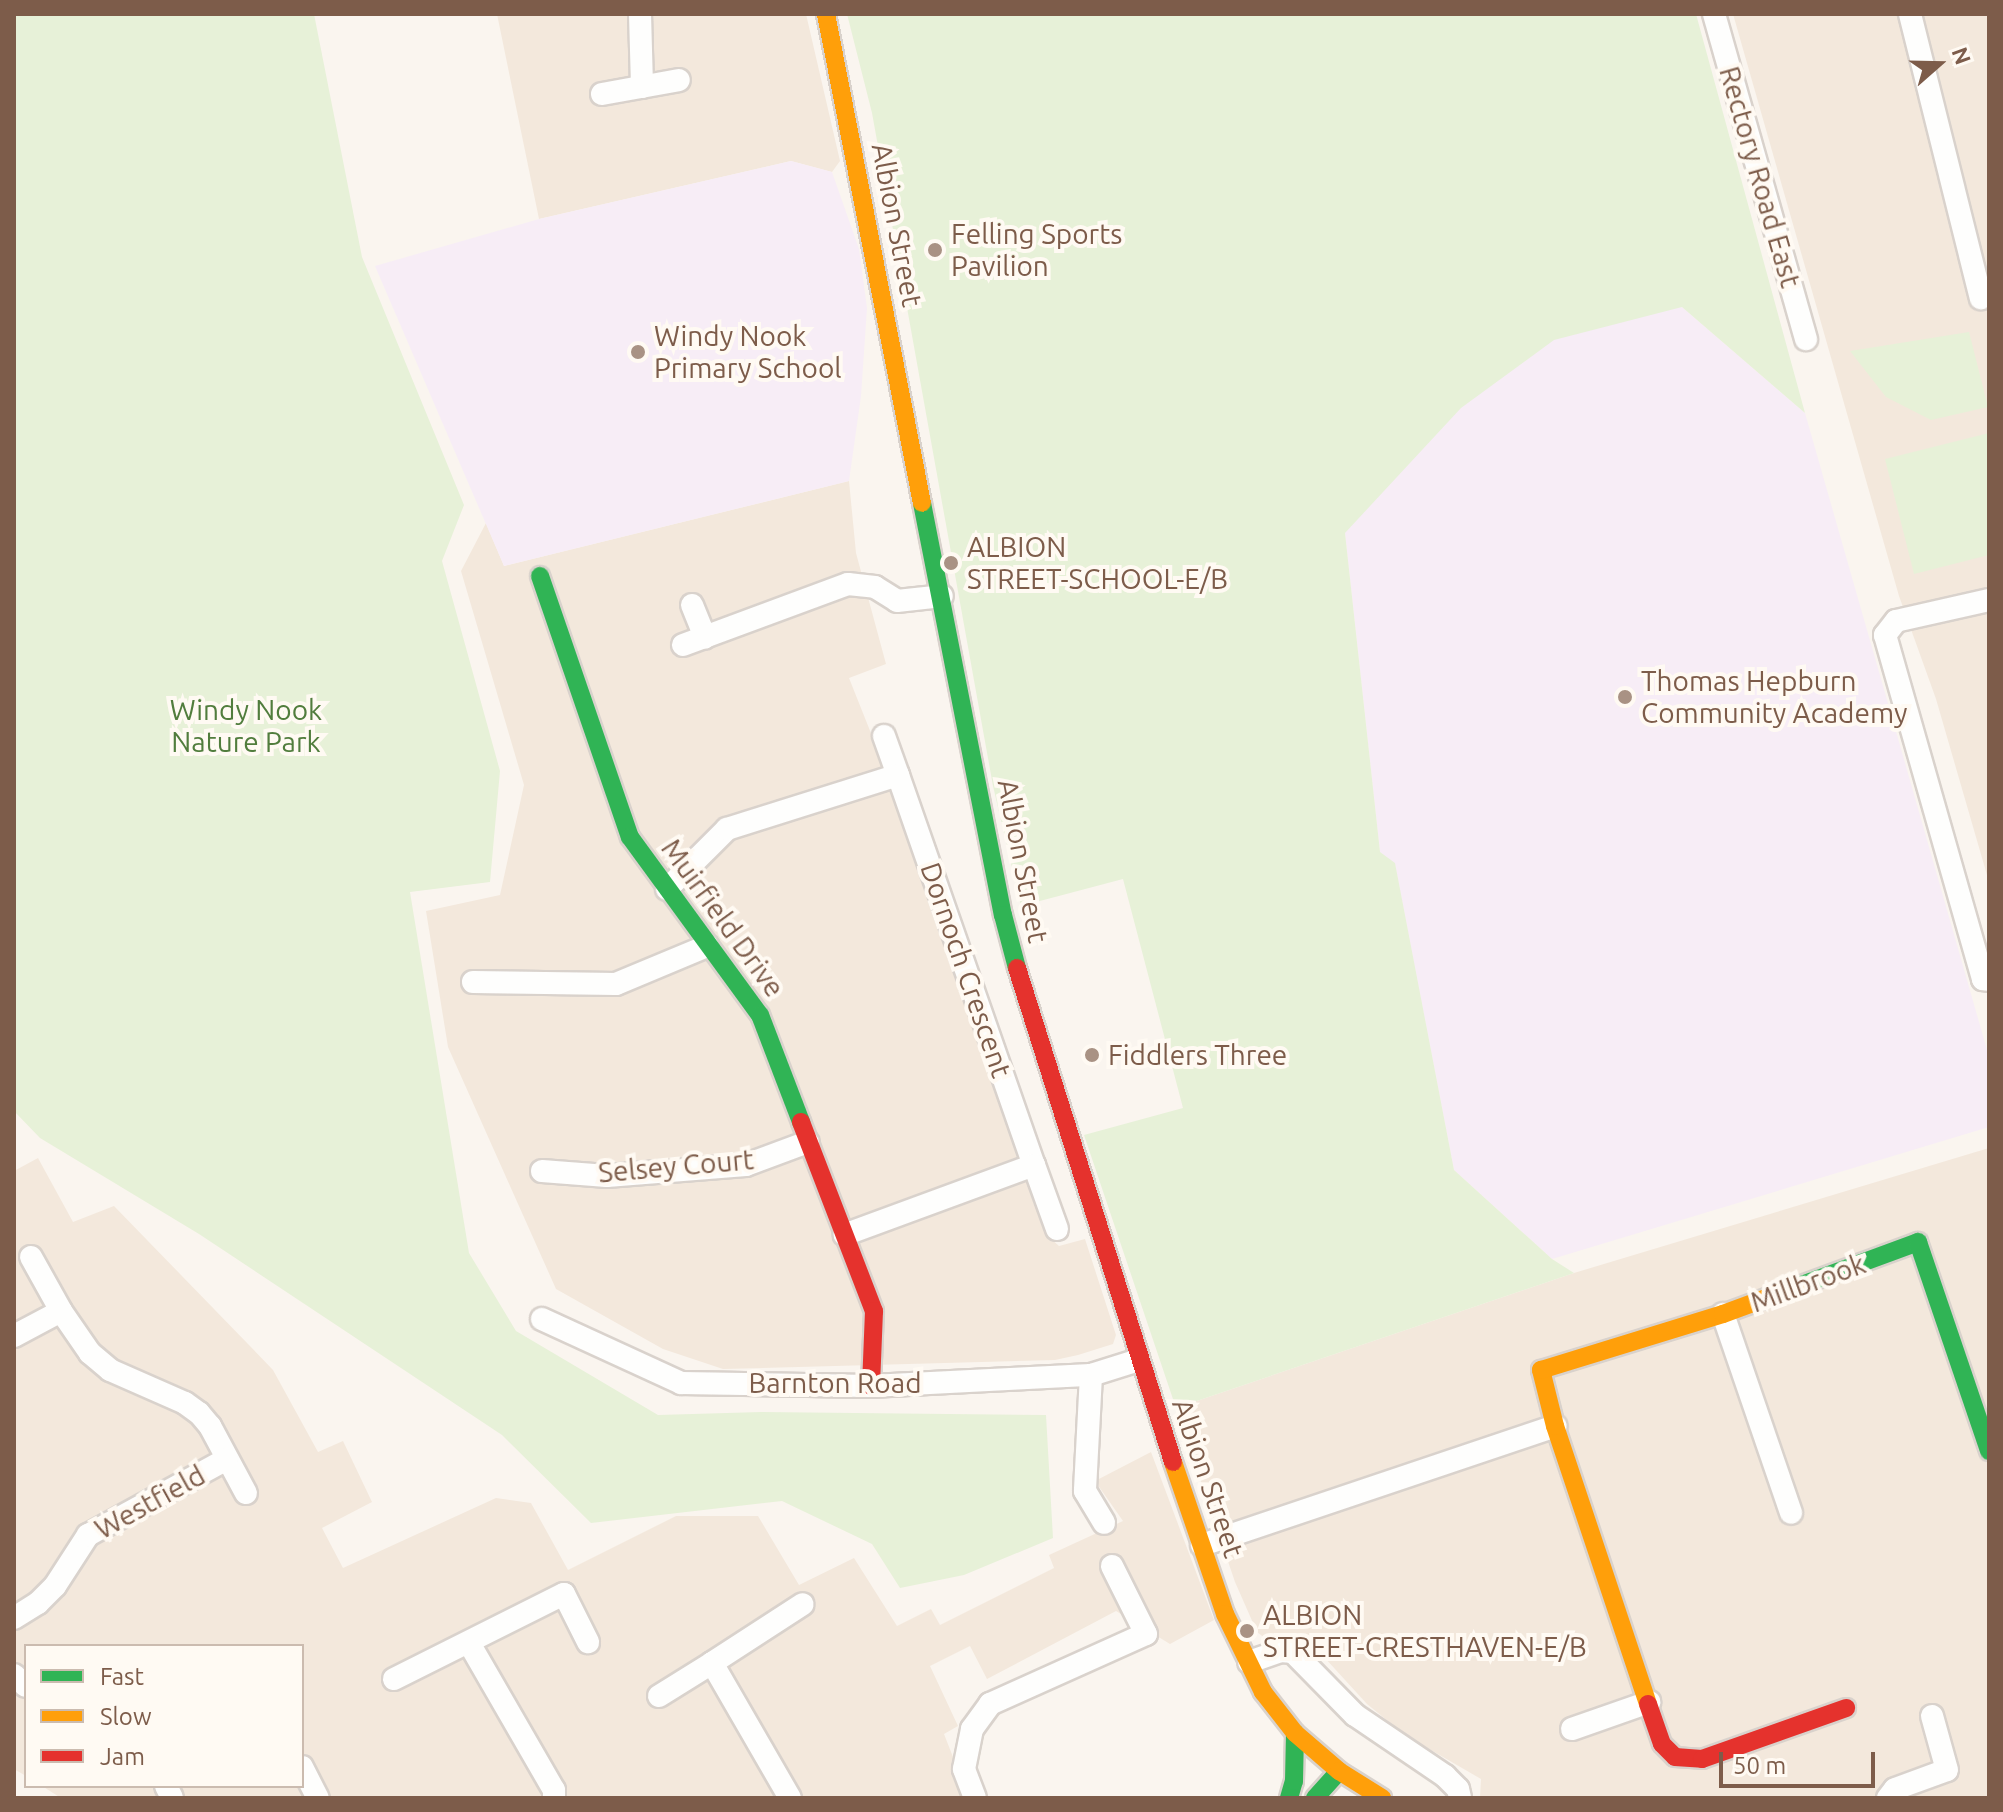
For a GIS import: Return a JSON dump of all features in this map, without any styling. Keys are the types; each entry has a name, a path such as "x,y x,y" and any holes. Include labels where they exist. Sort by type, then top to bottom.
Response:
{"street":[{"path":"640,14 642,87"},
{"name":"Albion Street","path":"826,14 1010,942 1139,1360 1225,1614 1263,1692 1295,1733 1339,1771 1382,1798"},
{"name":"Rectory Road East","path":"1714,14 1806,339"},
{"path":"1910,14 1981,298"},
{"path":"602,94 679,80"},
{"name":"Muirfield Drive","path":"540,576 630,837 760,1015 874,1311 871,1386"},
{"path":"683,645 848,584 875,587 897,601 942,596"},
{"path":"1989,600 1896,621 1885,635 1983,979 1989,980"},
{"path":"692,605 705,637"},
{"name":"Dornoch Crescent","path":"884,736 1057,1229"},
{"path":"667,889 727,829 898,775"},
{"path":"473,982 616,984 707,946"},
{"name":"Selsey Court","path":"542,1171 607,1176 746,1165 808,1142"},
{"path":"844,1235 1034,1165"},
{"name":"Millbrook","path":"1846,1708 1702,1759 1675,1757 1662,1744 1555,1426 1541,1370 1723,1314 1918,1242 1983,1409 1989,1451"},
{"name":"Westfield","path":"31,1257 61,1311 90,1353 110,1370 185,1403 199,1413 210,1426 246,1493"},
{"path":"14,1336 61,1311"},
{"path":"1723,1314 1791,1513"},
{"name":"Barnton Road","path":"542,1319 681,1383 871,1386 1091,1375 1139,1360"},
{"path":"1091,1375 1085,1491 1104,1523"},
{"path":"1202,1545 1555,1426"},
{"name":"Westfield","path":"14,1618 38,1603 55,1586 88,1535 227,1459"},
{"path":"975,1798 964,1769 972,1729 990,1704 1146,1634 1112,1566"},
{"path":"394,1679 564,1594 588,1642"},
{"path":"659,1696 803,1604"},
{"path":"469,1643 554,1790 554,1798"},
{"path":"1249,1662 1281,1651 1293,1652 1355,1715 1445,1776 1458,1789 1460,1798"},
{"path":"712,1663 790,1798"},
{"path":"1572,1729 1649,1702"},
{"path":"1888,1798 1895,1789 1947,1770 1932,1716"},
{"path":"1289,1798 1294,1781 1295,1733"},
{"path":"1315,1798 1339,1771"},
{"path":"304,1773 311,1796"}],"shaded area":[{"path":"497,14 806,14 840,161 832,172 791,161 539,219"},
{"path":"1733,14 1989,14 1989,882 1936,699 1899,596"},
{"name":"Thomas Hepburn Community Academy","path":"1405,38 1682,307 1805,413 1989,1057 1989,1127 1552,1259 1454,1170 1395,864 1380,852 1345,533"},
{"name":"Windy Nook Primary School","path":"791,161 832,172 859,249 867,308 861,396 849,481 504,566 375,266 539,219"},
{"path":"849,481 856,553 886,664 849,678 900,806 1049,1237 1059,1246 1085,1239 1116,1335 1113,1344 1078,1355 1055,1360 723,1369 663,1349 556,1289 448,1047 426,911 500,895 524,785 461,571 486,523 504,566"},
{"path":"1989,1148 1989,1798 1480,1798 1481,1779 1405,1735 1367,1704 1313,1645 1290,1635 1266,1639 1257,1632 1235,1582 1176,1408 1574,1273"},
{"path":"38,1158 73,1222 114,1206 273,1370 318,1452 343,1441 372,1502 322,1528 343,1568 496,1498 531,1503 568,1570 676,1516 758,1516 799,1585 854,1558 897,1626 931,1609 940,1625 1054,1568 1049,1555 1123,1521 1095,1481 1151,1452 1214,1620 1170,1644 1116,1611 987,1679 970,1646 930,1666 958,1726 944,1734 969,1798 61,1798 45,1788 304,1788 304,1644 24,1644 24,1775 14,1769 14,1171"}],"green space":[{"name":"Windy Nook Nature Park","path":"14,14 314,14 362,257 464,505 442,561 500,771 490,882 410,892 469,1253 516,1331 658,1415 761,1412 1046,1415 1053,1538 964,1575 900,1588 872,1544 782,1501 591,1523 502,1435 199,1234 40,1138 14,1111"},
{"path":"847,14 1696,14 1805,413 1682,307 1554,340 1461,408 1345,533 1380,852 1395,863 1454,1170 1552,1259 1574,1273 1176,1408 1084,1135 1183,1108 1123,879 1021,906 993,786 872,113"},
{"path":"1969,332 1988,407 1931,420 1886,397 1850,351"},
{"path":"1989,433 1989,555 1914,574 1885,459"}],"traffic: fast":[{"path":"922,503 1003,915 1017,968"},
{"path":"540,576 630,837 760,1015 801,1122"},
{"path":"1796,1287 1918,1242 1989,1451"},
{"path":"1289,1798 1294,1781 1295,1733"},
{"path":"1315,1798 1339,1771"}],"traffic: slow":[{"path":"826,14 922,503"},
{"path":"1648,1704 1555,1426 1541,1370 1723,1314 1796,1287"},
{"path":"1173,1462 1225,1614 1263,1692 1295,1733 1339,1771 1382,1798"}],"traffic: jam":[{"path":"1017,968 1173,1462"},
{"path":"801,1122 874,1311 871,1386"},
{"path":"1648,1704 1662,1744 1675,1757 1702,1759 1846,1708"}],"place":[{"name":"Felling Sports Pavilion","path":"935,250"},
{"name":"Windy Nook Primary School","path":"638,352"},
{"name":"ALBION STREET-SCHOOL-E/B","path":"951,563"},
{"name":"Thomas Hepburn Community Academy","path":"1625,697"},
{"name":"Fiddlers Three","path":"1092,1055"},
{"name":"ALBION STREET-CRESTHAVEN-E/B","path":"1247,1631"}]}
